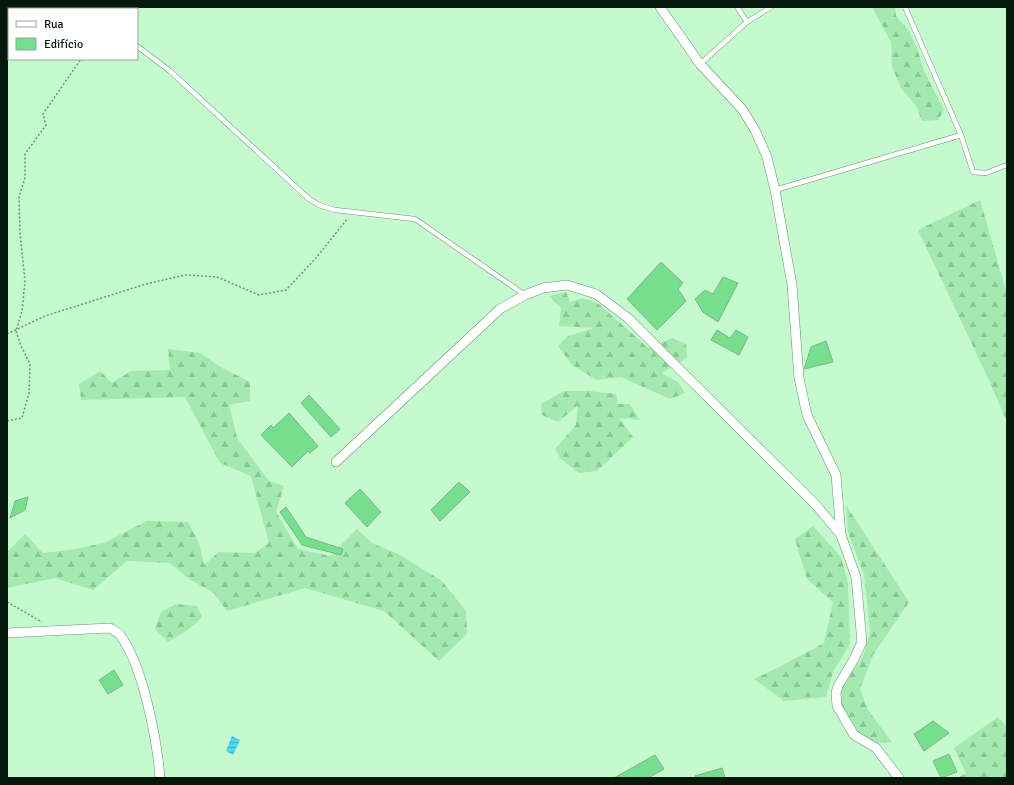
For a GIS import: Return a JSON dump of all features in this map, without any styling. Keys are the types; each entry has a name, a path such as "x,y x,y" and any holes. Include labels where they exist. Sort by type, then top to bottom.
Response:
{"street":[{"path":"660,7 700,64 742,109 755,130 767,157 775,190 792,285 799,378 807,415 836,475 841,536 856,577 862,638 858,652 838,686 836,693 837,706 854,735 876,748 899,778"},
{"path":"336,462 500,309 525,294 544,288 567,285 596,294 628,318 816,506 841,536"},
{"path":"7,633 110,628 119,633 134,660 157,747 160,778"}],"lane":[{"path":"737,7 747,22"},
{"path":"700,64 747,22 771,7"},
{"path":"905,7 961,135 973,172 986,173 1007,165"},
{"path":"138,47 170,71 309,199 319,205 353,212 415,219 525,294"},
{"path":"775,190 961,135"}],"path":[{"path":"7,422 22,418 29,393 30,364 21,346 16,331 22,311 25,281 20,233 19,197 25,178 25,154 46,125 43,114 80,60"},
{"path":"7,334 16,331 44,316 146,284 185,275 218,277 259,295 286,290 316,258 353,212"},
{"path":"7,602 57,631"}],"green space":[{"path":"872,7 895,7 896,16 909,31 918,51 924,71 944,110 938,120 922,121 916,106 901,88 892,67 891,42"},
{"path":"980,200 1007,294 1007,422 988,378 918,230"},
{"path":"566,292 570,302 583,298 599,304 648,348 672,338 686,344 687,358 662,373 678,382 685,393 670,399 621,377 597,380 572,365 558,346 568,336 594,328 559,326 561,308 549,296"},
{"path":"168,349 200,353 219,366 250,382 250,401 229,405 237,438 269,481 284,486 276,512 298,549 330,556 357,529 372,543 400,555 442,581 466,611 467,634 439,661 384,611 305,588 227,611 214,593 189,579 170,563 127,561 93,590 55,578 7,588 7,552 25,534 43,553 70,550 104,543 147,521 188,522 199,543 204,565 219,552 255,553 269,543 251,476 220,463 185,397 81,400 79,384 100,371 112,383 131,371 170,370"},
{"path":"564,391 589,391 616,394 618,404 630,404 640,420 619,418 633,437 597,471 579,473 560,458 555,449 576,425 578,405 558,422 542,415 541,404"},
{"path":"846,505 909,602 873,655 860,689 868,710 892,742 875,743 859,732 850,725 841,703 842,686 863,657 870,632 864,575 848,532"},
{"path":"813,526 841,557 848,583 850,644 833,672 826,697 784,701 754,679 824,643 833,602 807,579 795,539"},
{"path":"176,604 197,606 202,617 188,630 168,642 155,629 161,612"},
{"path":"998,717 1007,727 1007,778 958,778 966,773 954,748"}],"water":[{"path":"232,736 240,740 233,755 226,751"}],"building":[{"path":"661,262 683,283 678,289 686,301 657,330 627,299"},
{"path":"723,277 738,283 718,322 703,312 695,299 705,290 713,294"},
{"path":"717,330 730,338 736,330 748,337 739,355 711,340"},
{"path":"826,341 833,362 804,369 811,347"},
{"path":"309,395 340,429 331,437 301,403"},
{"path":"289,413 318,446 310,453 308,451 292,467 261,435 271,425 273,428"},
{"path":"459,482 470,492 440,521 431,510"},
{"path":"360,489 381,512 367,527 345,503"},
{"path":"28,497 25,510 10,518 15,501"},
{"path":"286,507 306,537 343,549 341,555 302,545 280,512"},
{"path":"114,670 123,685 108,694 99,680"},
{"path":"933,721 949,733 924,751 914,734"},
{"path":"949,754 957,772 941,778 933,761"},
{"path":"655,755 664,769 648,778 614,778"},
{"path":"722,768 725,778 696,778 695,776"}]}
